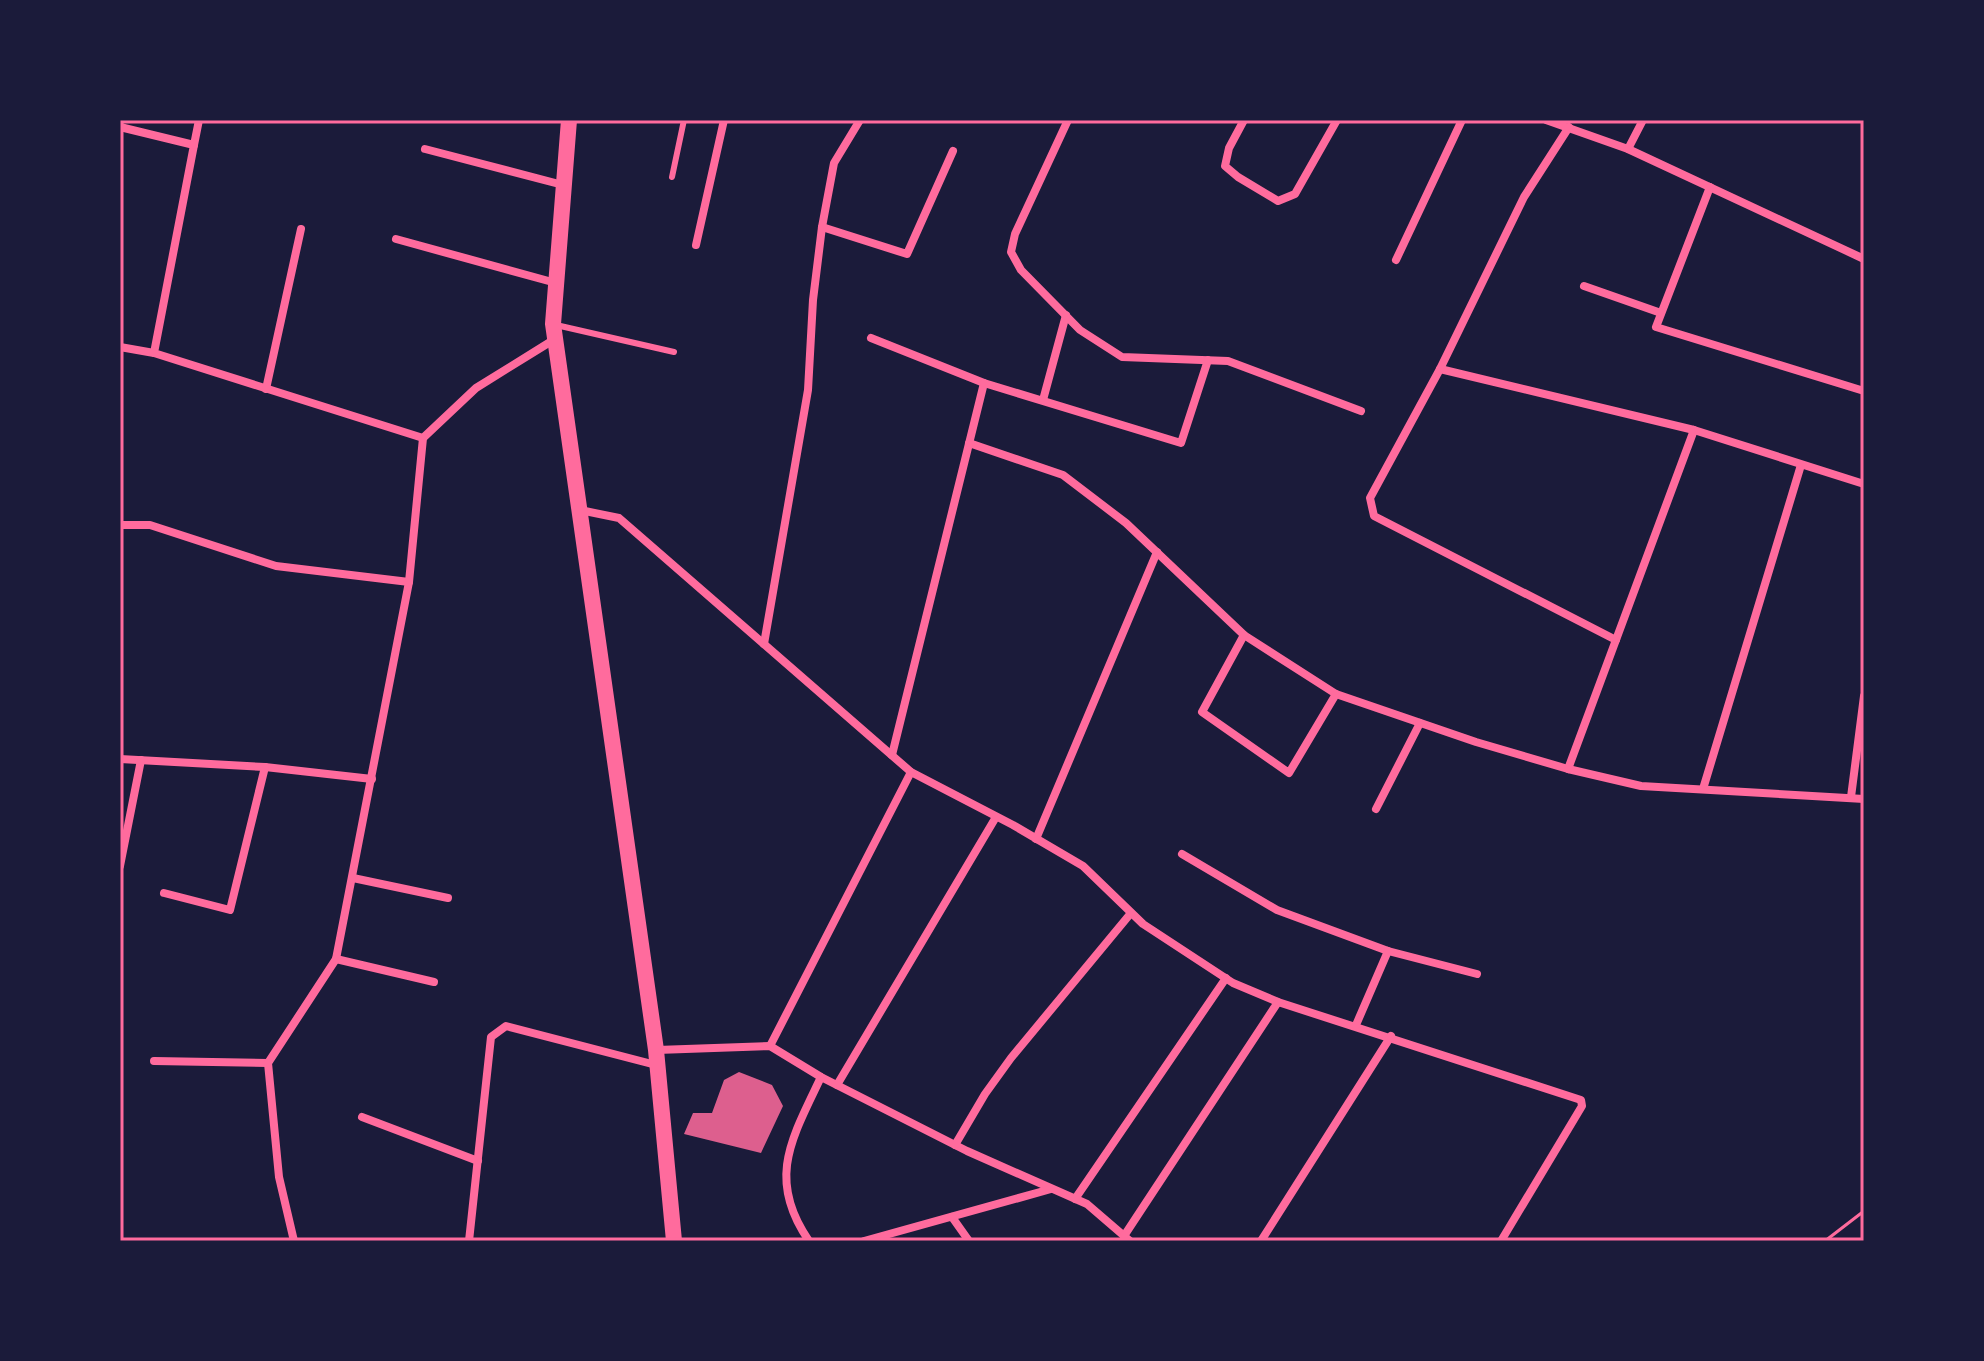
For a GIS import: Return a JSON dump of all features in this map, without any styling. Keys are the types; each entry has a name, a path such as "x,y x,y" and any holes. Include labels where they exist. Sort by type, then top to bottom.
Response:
{"main road":[{"path":"569,120 554,331 657,1058 674,1241"}],"street":[{"path":"154,353 199,120"},
{"path":"696,245 724,120"},
{"path":"764,644 808,390 813,300 822,227 834,163 860,120"},
{"path":"1068,120 1015,234 1011,252 1021,270 1080,330 1122,357 1228,361 1361,411"},
{"path":"1244,120 1229,148 1225,166 1278,201 1295,194 1337,120"},
{"path":"1396,260 1462,120"},
{"path":"1546,120 1628,149 1864,259"},
{"path":"1628,149 1643,120"},
{"path":"120,127 194,145"},
{"path":"1569,127 1524,197 1440,369 1370,498 1374,516 1616,640"},
{"path":"425,149 564,185"},
{"path":"822,227 907,254 953,151"},
{"path":"1710,187 1656,325 1658,328 1864,391"},
{"path":"266,389 301,229"},
{"path":"396,239 556,283"},
{"path":"1584,286 1661,313"},
{"path":"1043,400 1066,315"},
{"path":"294,1241 279,1177 268,1063 336,959 409,582 423,438 476,388 554,331"},
{"path":"871,338 984,383 1181,443 1208,360"},
{"path":"120,347 154,353 423,438"},
{"path":"1440,369 1694,430 1864,484"},
{"path":"892,755 984,383"},
{"path":"1568,769 1694,430"},
{"path":"969,443 1063,475 1126,523 1244,635 1336,694 1568,769 1641,786 1864,799"},
{"path":"1703,789 1801,465"},
{"path":"580,510 619,518 911,772 1083,866 1143,924 1226,978 1278,1002 1391,1036 1581,1100 1582,1106 1501,1241"},
{"path":"120,525 150,525 276,566 409,582"},
{"path":"1036,839 1157,552"},
{"path":"1244,635 1202,712 1289,773 1336,694"},
{"path":"1851,797 1864,696"},
{"path":"1376,809 1420,723"},
{"path":"120,759 265,767 372,779"},
{"path":"120,866 141,760"},
{"path":"164,893 230,910 265,767"},
{"path":"770,1046 911,772"},
{"path":"837,1085 996,817"},
{"path":"1182,854 1277,910 1388,951 1477,974"},
{"path":"353,878 448,898"},
{"path":"955,1145 1011,1058 1131,913"},
{"path":"1356,1025 1388,951"},
{"path":"336,959 434,982"},
{"path":"1075,1199 1226,978"},
{"path":"469,1241 491,1037 506,1026 657,1058 770,1046 821,1077 955,1145 1087,1204 1127,1238 1278,1002"},
{"path":"1261,1241 1391,1036"},
{"path":"154,1061 268,1063"},
{"path":"809,1241 794,1219 786,1192 787,1166 797,1127 821,1077"},
{"path":"362,1117 478,1161"},
{"path":"864,1241 1051,1189"},
{"path":"952,1217 969,1241"}],"lane":[{"path":"672,177 684,120"},
{"path":"554,331 674,352"}],"path":[{"path":"1825,1241 1864,1211"}],"building":[{"path":"739,1072 772,1085 783,1106 761,1153 684,1134 693,1113 712,1113 724,1080"}]}
